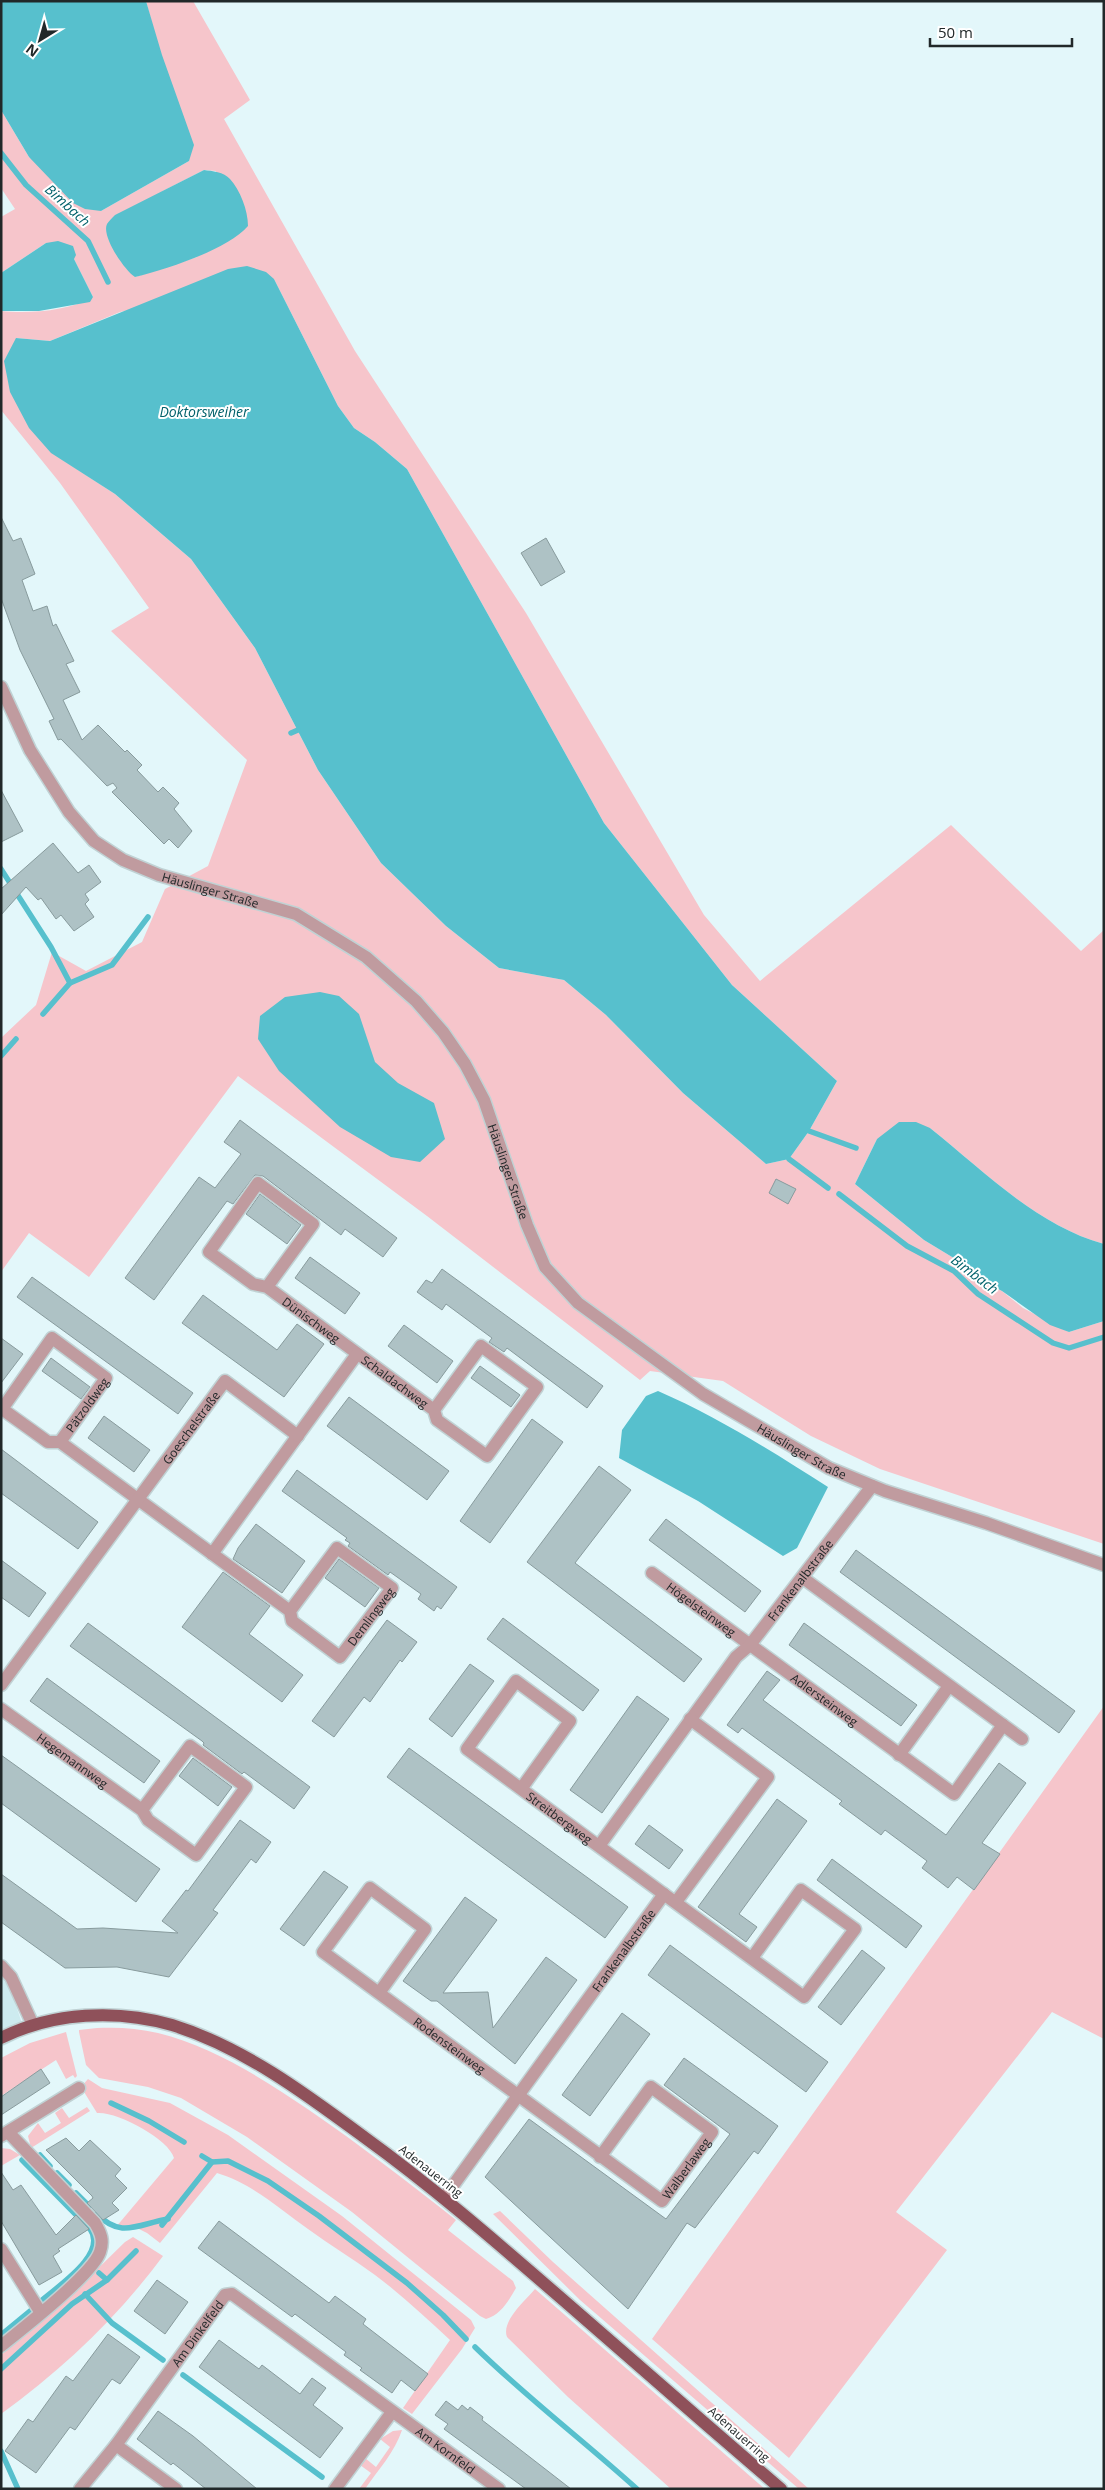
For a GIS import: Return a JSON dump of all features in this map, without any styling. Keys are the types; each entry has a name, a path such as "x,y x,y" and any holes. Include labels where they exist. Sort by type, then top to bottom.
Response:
{"main road":[{"name":"Adenauerring","path":"1,2038 33,2025 68,2018 105,2015 134,2017 172,2025 241,2055 302,2093 390,2156 444,2198 781,2489"}],"street":[{"name":"Häuslinger Straße","path":"1,687 30,750 69,812 94,841 123,860 159,875 296,914 366,957 416,1001 443,1032 484,1100 527,1225 545,1266 578,1303 704,1394 830,1468 872,1486 1104,1565"},
{"name":"Dünischweg","path":"266,1287 313,1224 258,1183 209,1252 253,1284 266,1287 356,1354"},
{"name":"Pätzoldweg","path":"60,1442 106,1378 52,1338 2,1409 48,1442 60,1442 138,1500"},
{"name":"Schaldachweg","path":"356,1354 434,1410 437,1420 487,1456 537,1387 481,1346 434,1410"},
{"path":"138,1500 212,1554 356,1354"},
{"name":"Goeschelstraße","path":"1,1685 225,1381 298,1436"},
{"name":"Frankenalbstraße","path":"599,1846 736,1657 750,1645 872,1486"},
{"name":"Demlingweg","path":"212,1554 290,1610 292,1621 340,1657 392,1588 337,1548 290,1610"},
{"name":"Högelsteinweg","path":"652,1572 750,1645"},
{"path":"803,1578 1022,1739"},
{"name":"Adlersteinweg","path":"750,1645 954,1794 1003,1725"},
{"name":"Streitbergweg","path":"521,1789 570,1721 516,1681 467,1749 521,1789 599,1846"},
{"path":"899,1755 949,1686"},
{"name":"Hegemannweg","path":"1,1709 142,1810 148,1820 196,1855 246,1787 190,1746 142,1810"},
{"path":"676,1902 768,1777 690,1720"},
{"path":"599,1846 804,1997 855,1929 801,1890 752,1958"},
{"name":"Rodensteinweg","path":"379,1993 425,1929 370,1888 323,1952 519,2096"},
{"name":"Frankenalbstraße","path":"444,2198 664,1894"},
{"path":"1,1966 11,1977 33,2025"},
{"name":"Walberlaweg","path":"519,2096 600,2157 662,2201 712,2132 651,2087 600,2157"},
{"path":"1,2346 41,2313 97,2260 101,2251 101,2232 95,2223 4,2134 79,2088"},
{"path":"1,2249 41,2313"},
{"name":"Am Dinkelfeld","path":"80,2489 116,2445 225,2295 232,2294 392,2412"},
{"path":"335,2489 392,2412"},
{"name":"Am Kornfeld","path":"392,2412 499,2489"},
{"path":"116,2445 176,2489"}],"shaded area":[{"path":"146,1 193,1 250,100 224,119 355,351 526,613 704,915 760,981 951,825 1081,951 1104,930 1104,1244 1056,1224 1033,1210 991,1179 930,1128 877,1139 855,1184 924,1240 957,1260 977,1278 1002,1291 1023,1308 1069,1332 1104,1321 1104,1544 880,1469 811,1436 723,1381 650,1371 640,1380 427,1216 238,1076 89,1277 29,1233 1,1272 1,1038 36,1005 52,952 86,971 142,942 165,889 208,866 247,760 111,631 149,608 60,483 1,410 1,311 48,310 72,306 93,297 74,259 46,243 1,273 1,217 15,209 1,188 1,110 29,157 101,211 189,161","holes":["204,170 216,171 197,257 135,277 163,191","274,279 338,406 354,428 375,442 407,469 604,823 732,985 837,1081 809,1131 789,1159 766,1164 683,1093 606,1015 564,980 499,968 446,926 381,863 318,770 255,648 191,559 115,494 52,453 16,338 50,341 120,312"]},
{"path":"1104,1706 1104,2039 1052,2012 896,2212 947,2250 789,2458 652,2339"},
{"path":"1,1976 11,1991 26,2035 1,2047"},
{"path":"97,2028 143,2030 198,2046 255,2075 291,2098 365,2150 456,2220 448,2230 513,2281 516,2288 507,2302 500,2311 491,2317 486,2319 480,2316 352,2212 247,2137 181,2098 148,2087 99,2078 86,2065 79,2032 79,2030"},
{"path":"66,2032 77,2076 75,2078 73,2075 66,2079 56,2060 1,2096 1,2058 30,2043"},
{"path":"88,2079 102,2088 170,2103 228,2135 342,2216 471,2320 475,2328 462,2349 412,2414 403,2408 450,2340 375,2275 242,2183 217,2173 160,2243 147,2233 131,2225 116,2227 174,2158 163,2143 153,2135 129,2121 97,2113 81,2087"},
{"path":"87,2107 90,2111 31,2148 28,2136 38,2123 45,2133 61,2123 55,2113 62,2108 69,2118"},
{"path":"1,2148 10,2149 20,2155 1,2166"},
{"path":"500,2211 553,2262 809,2489 799,2489 580,2300 493,2214"},
{"path":"133,2237 163,2256 127,2301 88,2341 46,2379 1,2414 1,2355 74,2292 125,2242"},
{"path":"535,2289 765,2489 671,2489 568,2397 507,2337 507,2324 520,2305"},
{"path":"402,2430 395,2446 381,2468 365,2489 359,2489 371,2473 360,2465 365,2458 376,2467 390,2447 380,2439 393,2431"},
{"path":"1,2447 20,2489 16,2489 1,2458"}],"water":[{"path":"1,1 146,1 162,55 194,145 189,161 101,211 85,209 73,203 29,157 1,110"},
{"path":"204,170 225,175 234,184 245,207 248,226 238,235 211,251 179,264 135,277 115,253 107,236 107,224 115,215"},
{"path":"58,241 73,246 76,255 74,259 93,297 90,302 39,311 1,311 1,273 46,243"},
{"name":"Doktorsweiher","path":"247,266 266,272 274,279 338,406 354,428 375,442 407,469 604,823 732,985 837,1081 809,1131 789,1159 766,1164 683,1093 606,1015 564,980 499,968 446,926 381,863 318,770 255,648 191,559 115,494 51,453 29,428 10,392 4,361 16,338 50,341 228,269"},
{"path":"320,992 339,996 359,1014 375,1062 398,1083 434,1103 445,1139 420,1162 391,1157 340,1127 279,1071 258,1039 260,1016 285,997"},
{"path":"899,1122 916,1122 930,1128 991,1179 1033,1210 1056,1224 1104,1244 1104,1321 1069,1332 1050,1325 1002,1291 977,1278 957,1260 924,1240 855,1184 877,1139"},
{"path":"658,1391 724,1424 828,1487 797,1548 783,1556 698,1501 619,1458 622,1430 646,1396"}],"building":[{"path":"1,517 13,541 21,538 35,574 22,580 33,611 47,606 53,626 56,624 74,661 66,664 80,692 63,700 82,740 98,725 125,752 127,750 142,765 137,770 158,792 163,787 179,803 174,809 192,831 178,848 169,839 164,844 112,792 117,788 113,783 107,786 61,739 58,740 49,721 54,719 20,650 1,598"},
{"path":"546,538 565,572 541,586 521,553"},
{"path":"1,790 23,831 1,842"},
{"path":"53,843 78,873 89,865 101,882 85,894 89,900 85,904 94,917 74,931 61,915 56,919 41,898 38,900 26,887 1,915 1,889"},
{"path":"240,1120 397,1238 383,1257 345,1229 341,1235 263,1176 255,1175 233,1204 227,1201 154,1300 125,1278 199,1177 215,1188 241,1154 224,1142"},
{"path":"776,1179 796,1189 788,1204 769,1193"},
{"path":"260,1194 301,1225 287,1244 246,1214"},
{"path":"310,1257 360,1293 345,1314 295,1278"},
{"path":"442,1269 603,1386 587,1408 507,1348 504,1352 489,1342 492,1338 446,1304 442,1310 417,1292 426,1280 432,1283"},
{"path":"32,1277 193,1393 178,1414 17,1297"},
{"path":"203,1295 277,1350 297,1324 324,1344 284,1397 182,1323"},
{"path":"404,1325 453,1361 437,1383 388,1346"},
{"path":"1,1338 23,1354 1,1383"},
{"path":"51,1358 90,1387 81,1399 42,1371"},
{"path":"480,1366 520,1395 511,1407 471,1378"},
{"path":"349,1397 449,1471 427,1500 327,1426"},
{"path":"104,1416 150,1450 134,1472 88,1438"},
{"path":"532,1419 563,1442 490,1543 460,1521"},
{"path":"1,1449 98,1522 78,1549 1,1493"},
{"path":"599,1466 631,1490 575,1563 702,1659 684,1682 527,1562"},
{"path":"297,1470 457,1587 441,1609 437,1606 434,1611 418,1599 421,1594 390,1572 388,1575 348,1546 350,1543 345,1540 347,1538 282,1491"},
{"path":"666,1519 761,1591 745,1612 649,1540"},
{"path":"256,1524 305,1561 282,1593 233,1559 238,1548"},
{"path":"856,1550 1075,1711 1059,1733 840,1572"},
{"path":"339,1559 379,1588 365,1607 325,1578"},
{"path":"1,1560 46,1593 29,1617 1,1597"},
{"path":"223,1572 270,1606 249,1634 303,1675 282,1702 182,1627"},
{"path":"503,1618 599,1690 583,1711 487,1639"},
{"path":"387,1620 417,1642 402,1662 400,1660 370,1702 364,1697 334,1737 312,1721"},
{"path":"88,1623 310,1787 294,1809 244,1772 242,1774 203,1745 202,1741 70,1646"},
{"path":"804,1623 917,1705 901,1726 789,1645"},
{"path":"470,1664 494,1681 452,1737 429,1719"},
{"path":"767,1671 780,1680 763,1700 946,1835 999,1763 1026,1783 982,1843 1000,1854 974,1890 957,1877 948,1888 922,1868 927,1861 885,1830 881,1835 839,1804 842,1801 742,1728 738,1733 727,1725"},
{"path":"47,1678 160,1761 144,1783 30,1701"},
{"path":"637,1696 669,1719 602,1813 570,1790"},
{"path":"409,1748 628,1907 605,1938 387,1777"},
{"path":"1,1755 160,1869 136,1902 1,1803"},
{"path":"193,1758 232,1787 218,1806 179,1776"},
{"path":"777,1799 807,1821 739,1914 757,1927 746,1942 698,1907"},
{"path":"240,1820 271,1842 256,1863 251,1859 213,1910 218,1913 169,1977 117,1967 65,1968 1,1922 1,1874 77,1929 103,1928 178,1933 162,1921 186,1890 188,1891"},
{"path":"649,1825 683,1850 669,1869 635,1844"},
{"path":"832,1859 922,1926 906,1948 817,1880"},
{"path":"324,1871 348,1887 304,1946 280,1929"},
{"path":"465,1897 497,1920 443,1993 488,1992 493,2028 546,1957 577,1980 515,2064 437,2001 431,2001 403,1981"},
{"path":"670,1945 828,2062 806,2092 648,1975"},
{"path":"862,1950 885,1968 841,2025 818,2007"},
{"path":"622,2013 650,2034 590,2116 562,2095"},
{"path":"684,2058 778,2126 758,2154 754,2151 695,2228 687,2223 628,2309 485,2177 529,2119 666,2219 730,2134 664,2085"},
{"path":"41,2069 50,2083 1,2115 1,2097"},
{"path":"66,2138 79,2151 90,2140 121,2169 115,2176 127,2188 112,2203 119,2210 103,2220 87,2203 93,2198 92,2196 46,2150"},
{"path":"1,2172 13,2190 21,2185 56,2235 76,2215 89,2229 58,2249 60,2251 53,2256 62,2272 39,2285 1,2221"},
{"path":"219,2221 329,2303 335,2296 366,2319 363,2324 428,2374 415,2391 401,2380 392,2393 360,2370 362,2368 344,2355 346,2352 295,2314 292,2317 198,2248"},
{"path":"157,2280 188,2302 165,2334 134,2311"},
{"path":"108,2334 140,2357 120,2384 112,2379 75,2430 70,2427 36,2473 5,2451 28,2419 33,2422 66,2376 73,2381"},
{"path":"219,2340 259,2369 262,2365 300,2394 312,2378 326,2388 313,2405 343,2428 320,2458 199,2367"},
{"path":"446,2401 458,2410 462,2405 468,2410 470,2407 483,2417 482,2420 571,2489 526,2489 444,2429 448,2424 435,2415"},
{"path":"158,2411 193,2436 257,2489 206,2489 173,2463 171,2465 137,2439"}],"waterway":[{"name":"Bimbach","path":"1,153 26,185 88,241 108,282"},
{"path":"291,733 298,730"},
{"path":"1,869 51,947 70,983"},
{"path":"43,1014 70,983 112,965 148,917"},
{"path":"1,1056 16,1039"},
{"path":"809,1131 856,1148"},
{"name":"Bimbach","path":"789,1159 828,1188"},
{"name":"Bimbach","path":"839,1194 907,1246 954,1271 978,1294 1053,1343 1069,1348 1104,1337"},
{"path":"111,2103 149,2121 184,2142"},
{"path":"40,2155 50,2166"},
{"path":"202,2156 212,2162"},
{"path":"22,2160 90,2229 94,2239 92,2249 79,2269 41,2301"},
{"path":"162,2225 212,2162 228,2161 268,2181 319,2216 407,2283 443,2315 466,2339"},
{"path":"57,2173 69,2185"},
{"path":"76,2193 89,2206"},
{"path":"97,2214 106,2222 122,2228 130,2228 168,2219"},
{"path":"1,2369 72,2304 107,2280 136,2251"},
{"path":"99,2273 107,2280"},
{"path":"85,2294 112,2323 163,2360"},
{"path":"1,2335 30,2311"},
{"path":"475,2347 514,2384 637,2489"},
{"path":"183,2375 322,2477"},
{"path":"1,2451 18,2489"}]}
